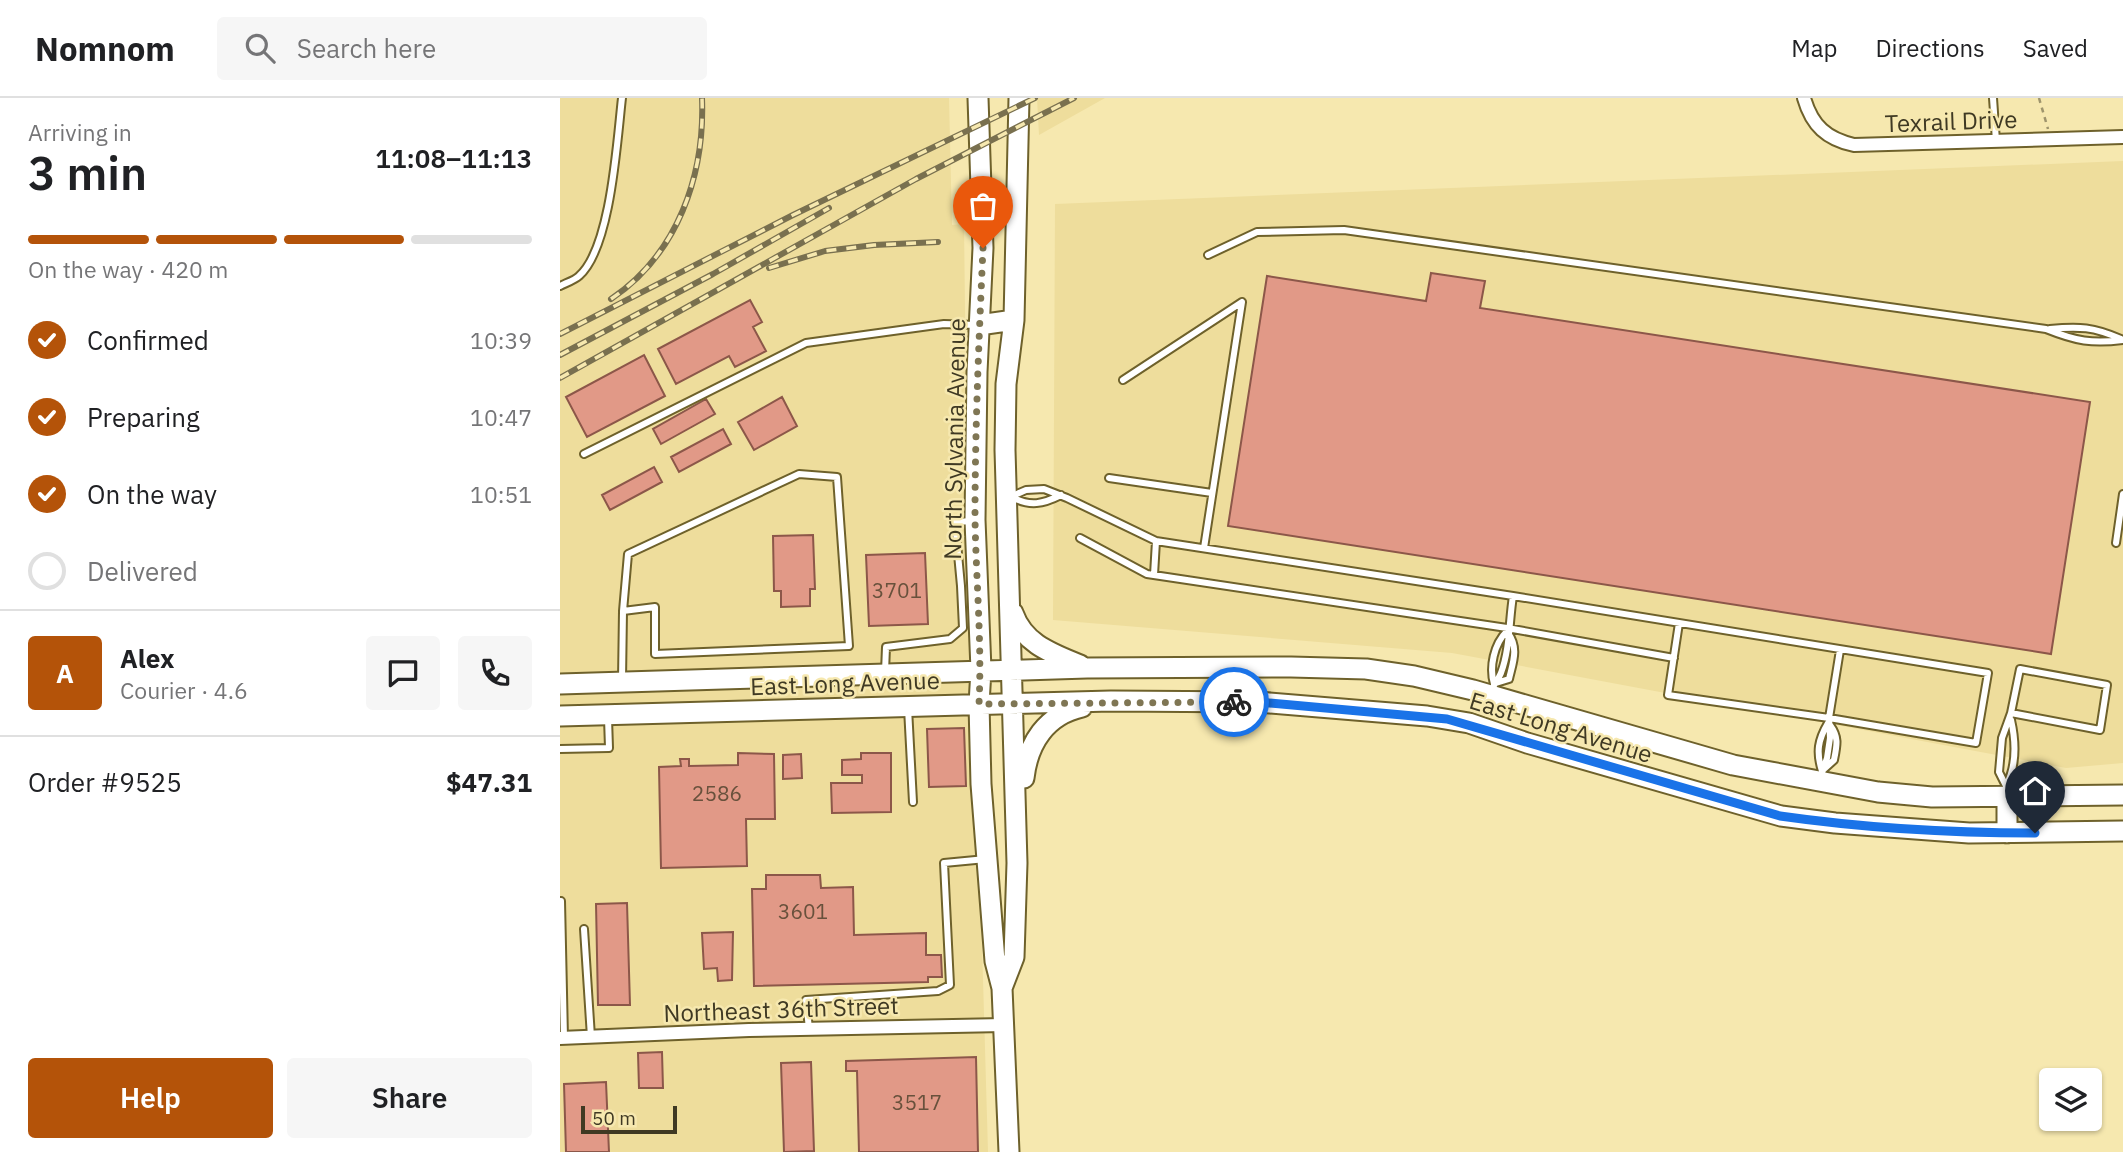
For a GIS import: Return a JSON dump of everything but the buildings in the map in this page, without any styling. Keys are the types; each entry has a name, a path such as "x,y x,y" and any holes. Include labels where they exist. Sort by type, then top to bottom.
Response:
{"main road":[{"name":"North Sylvania Avenue","path":"978,98 983,248 975,520 981,670 981,784 995,961 1002,989 1009,1152"},
{"name":"North Sylvania Avenue","path":"1002,989 1014,957 1017,856 1009,603 1006,384 1014,320 1019,98"},
{"path":"979,325 1014,320"},
{"path":"1009,603 1018,626 1034,644 1087,668"},
{"name":"East Long Avenue","path":"560,684 1087,668 1366,669 1492,689 1733,765 1821,776 1878,792 1932,797 2007,791 2123,795"},
{"path":"599,683 604,715"},
{"path":"1479,727 1492,689"},
{"path":"988,862 1017,856 1026,759 1033,742 1044,727 1058,716 1075,709 1111,701"},
{"name":"East Long Avenue","path":"560,716 1111,701 1258,702 1427,716 1479,727 1780,816 1835,824 1969,833 2123,831"},
{"path":"2007,791 2007,833"}],"street":[{"name":"Texrail Drive","path":"1804,98 1811,117 1823,131 1836,141 1854,145 2123,137"},
{"name":"Northeast 36th Street","path":"562,1038 1004,1025"}],"lane":[{"path":"560,286 580,276 601,243 612,184 622,98"},
{"path":"1993,98 1996,141"},
{"path":"1208,255 1257,232 1344,230 2046,329 2075,340 2098,343 2123,340"},
{"path":"1123,380 1242,302 1204,548"},
{"path":"584,454 806,344 944,324 979,325"},
{"path":"2046,329 2076,326 2091,328 2123,340"},
{"path":"622,682 623,611 628,554 799,474 837,477 849,646 655,654 655,607 623,611"},
{"path":"1109,478 1212,493"},
{"path":"1009,497 1026,490 1044,489 1156,541 1513,596 1988,673 1976,743 1668,695 1679,623"},
{"path":"2116,543 2123,494"},
{"path":"1009,497 1025,504 1045,503 1061,495"},
{"path":"885,673 886,647 950,639 962,628 955,522 975,520"},
{"path":"1080,538 1147,574 1674,658"},
{"path":"1154,575 1156,541"},
{"path":"1492,689 1500,676 1508,642 1507,630 1513,596"},
{"path":"1821,776 1827,758 1829,720 1840,650"},
{"path":"2007,791 1999,772 2002,737 2011,716 2020,669 2107,685 2100,730 2011,716"},
{"path":"908,706 913,802"},
{"path":"560,749 609,748 604,715"},
{"path":"2007,791 2016,741 2011,716"},
{"path":"809,1029 806,1000 938,990 950,985 944,863 988,862"},
{"path":"561,901 562,1038"},
{"path":"584,929 591,1037"}],"path":[{"path":"2039,98 2051,139"}],"shaded area":[{"path":"560,98 949,98 952,225 964,224 970,730 982,944 988,1152 560,1152"},
{"path":"1037,98 1105,98 1039,135"},
{"path":"2123,161 2123,763 2066,768 1452,653 1053,620 1055,204"}],"railway":[{"path":"611,299 634,281 654,259 683,211 698,156 702,98"},
{"path":"560,334 793,215 1035,98"},
{"path":"560,378 916,179 1074,98"},
{"path":"560,355 713,274 829,208"},
{"path":"769,268 825,251 938,242"}],"way so far":[{"path":"983,248 977,372 975,520 981,670 979,704 1234,702"}],"route":[{"path":"1234,702 1427,716 1469,723 1527,743 1780,816 1835,824 1969,833 2035,833"}]}
